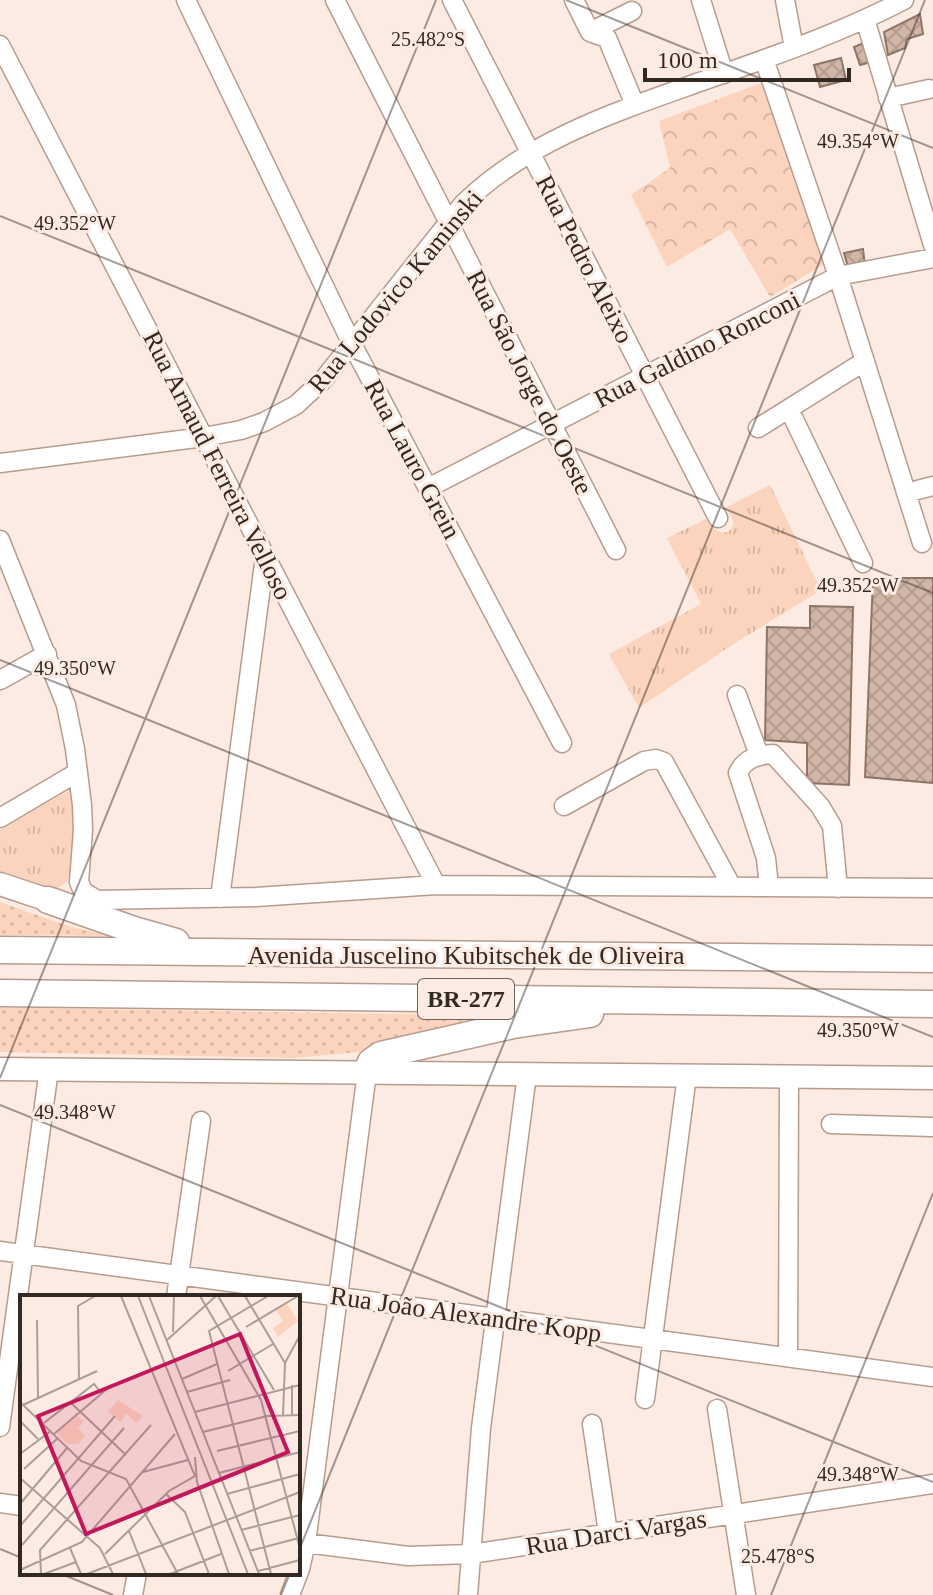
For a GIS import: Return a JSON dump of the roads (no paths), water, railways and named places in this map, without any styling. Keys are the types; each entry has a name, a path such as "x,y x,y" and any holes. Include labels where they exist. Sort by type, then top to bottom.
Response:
{"highway":[{"path":"48,900 134,930 222,952"},
{"name":"Avenida Juscelino Kubitschek de Oliveira","path":"0,950 933,959"},
{"name":"Avenida Juscelino Kubitschek de Oliveira","path":"0,993 933,1004"},
{"path":"367,1072 371,1062 381,1055 513,1025 571,1016 728,1002"}],"main road":[{"path":"0,884 48,900"},
{"path":"0,1069 933,1078"}],"street":[{"name":"Rua Lauro Grein","path":"186,0 352,344 562,743"},
{"name":"Rua São Jorge do Oeste","path":"335,0 616,550"},
{"name":"Rua Pedro Aleixo","path":"452,0 718,518"},
{"path":"574,0 590,32 607,38 635,105"},
{"path":"701,0 724,74"},
{"path":"785,0 794,48"},
{"name":"Rua Lodovico Kaminski","path":"0,463 204,437 264,422 296,405 323,380 448,221 491,179 530,153 574,130 635,105 794,48 904,0"},
{"path":"590,32 632,11"},
{"path":"865,19 933,245"},
{"name":"Rua Arnaud Ferreira Velloso","path":"0,45 436,885"},
{"path":"764,59 838,276 922,543"},
{"path":"888,98 929,89"},
{"name":"Rua Galdino Ronconi","path":"428,488 838,276 933,258"},
{"path":"758,428 865,361"},
{"path":"789,409 863,563"},
{"path":"906,493 933,486"},
{"path":"0,540 66,705 83,818 79,882 83,891 97,900 288,896 436,885 924,888 933,900"},
{"path":"220,898 265,555"},
{"path":"0,680 47,654"},
{"path":"737,695 759,755"},
{"path":"769,887 766,858 738,773 742,764 759,755 773,754 820,806 832,826 838,888"},
{"path":"564,806 644,761 656,759 664,762 732,887"},
{"path":"0,818 78,772"},
{"path":"0,1427 49,1069"},
{"path":"300,1569 367,1072"},
{"path":"468,1595 478,1453 527,1074"},
{"path":"645,1399 687,1075"},
{"path":"788,1357 789,1076"},
{"path":"176,1295 201,1121"},
{"path":"831,1124 933,1127"},
{"name":"Rua João Alexandre Kopp","path":"0,1251 933,1377"},
{"path":"717,1409 746,1595"},
{"path":"592,1424 608,1533"},
{"name":"Rua Darci Vargas","path":"302,1542 408,1556 471,1554 933,1484"},
{"path":"0,1503 20,1506"},
{"path":"133,1595 137,1575"},
{"path":"290,1595 298,1575"}]}
